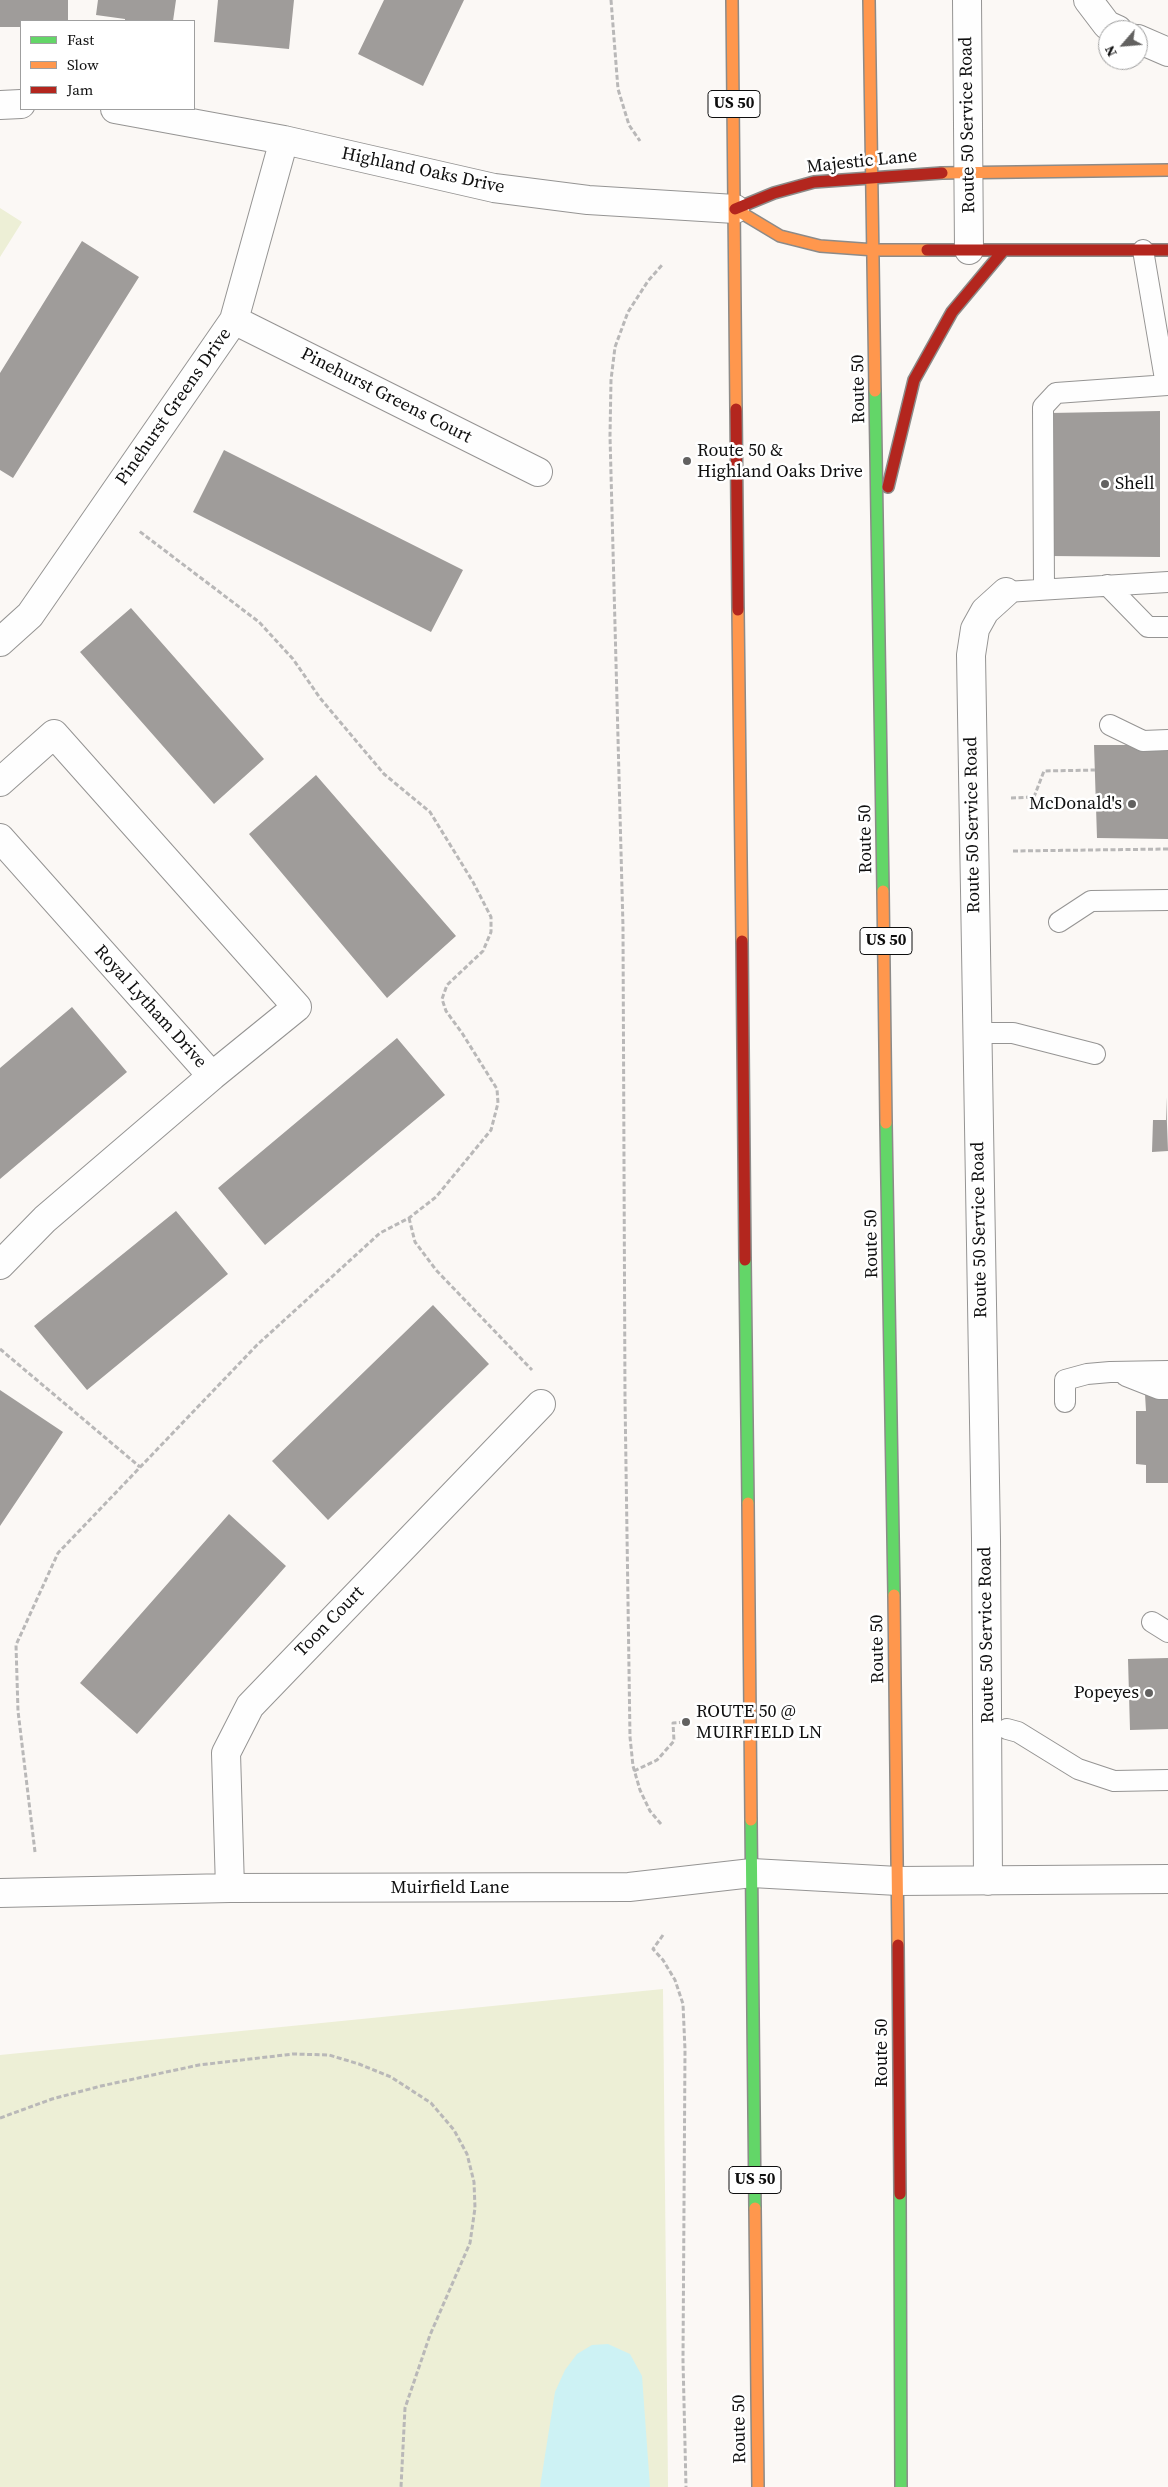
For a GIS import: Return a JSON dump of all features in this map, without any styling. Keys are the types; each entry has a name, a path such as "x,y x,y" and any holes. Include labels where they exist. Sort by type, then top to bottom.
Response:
{"main road":[{"name":"Route 50","path":"732,0 758,2487"},
{"name":"Route 50","path":"869,0 875,250 898,1882 901,2487"},
{"name":"Majestic Lane","path":"735,209 774,193 814,182 968,171 1168,170"},
{"path":"735,209 780,236 820,246 875,250 1168,250"},
{"path":"879,525 914,380 952,312 1003,250"}],"street":[{"name":"Route 50 Service Road","path":"967,0 969,250"},
{"path":"1088,0 1103,20"},
{"path":"1148,43 1168,52"},
{"path":"0,105 20,104"},
{"name":"Highland Oaks Drive","path":"120,110 284,140 494,188 588,200 735,209"},
{"name":"Pinehurst Greens Drive","path":"0,642 30,615 234,320 284,140"},
{"name":"Pinehurst Greens Court","path":"234,320 538,472"},
{"name":"Route 50 Service Road","path":"988,1881 987,1622 971,655 975,629 985,612 1006,592"},
{"path":"0,782 54,734 298,1006 212,1076"},
{"name":"Royal Lytham Drive","path":"0,838 212,1076 45,1219 0,1264"},
{"name":"Toon Court","path":"230,1888 226,1753 250,1706 541,1404"},
{"name":"Muirfield Lane","path":"0,1893 230,1888 629,1887 752,1873 898,1882 1168,1879"}],"lane":[{"path":"1044,588 1043,407 1056,393 1167,385 1143,250"},
{"path":"1006,592 1044,588 1168,582"},
{"path":"1107,585 1148,627 1168,627"},
{"path":"1110,725 1143,741 1168,740"},
{"path":"1059,922 1091,901 1168,900"},
{"path":"977,1033 1013,1033 1095,1054"},
{"path":"1065,1402 1065,1380 1087,1374 1110,1372 1168,1372"},
{"path":"1110,1372 1130,1377 1159,1389 1168,1389"},
{"path":"1007,1729 1018,1732 1078,1769 1114,1781 1168,1780"}],"path":[{"path":"611,0 618,89 630,125 640,141"},
{"path":"661,1824 650,1811 634,1771 629,1707 625,1388 623,927 610,436 611,380 615,347 628,312 648,280 663,264"},
{"path":"36,1852 18,1711 16,1645 58,1553 257,1345 380,1233 409,1218 436,1197 491,1130 498,1103 497,1089 472,1048 446,1011 442,999 447,985 483,951 492,932 491,917 473,882 430,812 384,774 320,698 287,652 259,622 139,531"},
{"path":"1011,798 1034,797 1044,771 1095,770"},
{"path":"1013,851 1168,849"},
{"path":"409,1218 415,1242 436,1270 532,1370"},
{"path":"0,1349 140,1467"},
{"path":"634,1771 657,1760 674,1741 673,1723 686,1722"},
{"path":"664,1935 653,1949 663,1960 675,1980 683,2004 685,2050 683,2360 686,2487"},
{"path":"0,2118 52,2099 101,2086 199,2065 293,2054 329,2055 359,2064 391,2077 431,2103 454,2130 467,2154 474,2182 475,2208 470,2243 430,2335 405,2408 402,2487"}],"green space":[{"path":"0,208 22,222 0,257"},
{"path":"663,1989 668,2487 0,2487 0,2055"}],"water":[{"path":"608,2344 630,2354 642,2376 650,2487 540,2487 555,2392 565,2370 577,2354 592,2345"}],"building":[{"path":"0,0 68,0 68,20 20,20 20,27 0,27"},
{"path":"98,0 176,0 173,20 125,20 96,15"},
{"path":"218,0 294,0 289,49 214,42"},
{"path":"384,0 464,0 423,86 358,54"},
{"path":"82,241 139,277 13,478 0,470 0,373"},
{"name":"Shell","path":"1160,411 1160,557 1051,556 1050,413"},
{"path":"224,450 463,570 431,632 193,512"},
{"path":"131,608 264,759 214,804 80,652"},
{"name":"McDonald's","path":"1094,745 1168,745 1168,839 1097,838"},
{"path":"316,775 456,936 387,998 249,834"},
{"path":"72,1007 127,1072 0,1179 0,1068"},
{"path":"397,1038 445,1095 265,1245 218,1188"},
{"path":"1166,1097 1168,1151 1152,1152 1153,1120 1166,1120"},
{"path":"176,1211 228,1274 87,1390 34,1326"},
{"path":"433,1305 489,1364 328,1520 272,1461"},
{"path":"0,1390 63,1432 0,1526"},
{"path":"1145,1394 1168,1394 1168,1483 1146,1483 1146,1465 1136,1464 1136,1411 1146,1411"},
{"path":"229,1514 286,1566 137,1734 80,1683"},
{"name":"Popeyes","path":"1168,1658 1168,1729 1130,1730 1128,1659"}],"traffic: fast":[{"path":"875,391 883,891"},
{"path":"886,1123 894,1595"},
{"path":"745,1260 748,1503"},
{"path":"751,1820 755,2208"},
{"path":"900,2194 901,2487"}],"traffic: slow":[{"path":"732,0 736,409"},
{"path":"869,0 875,391"},
{"path":"942,173 1168,170"},
{"path":"735,209 780,236 820,246 875,250 927,250"},
{"path":"738,610 742,941"},
{"path":"883,891 886,1123"},
{"path":"748,1503 751,1820"},
{"path":"894,1595 898,1945"},
{"path":"755,2208 758,2487"}],"traffic: jam":[{"path":"735,209 774,193 814,182 942,173"},
{"path":"927,250 1168,250"},
{"path":"888,487 914,380 952,312 1003,251"},
{"path":"736,409 738,610"},
{"path":"742,941 745,1260"},
{"path":"898,1945 900,2194"}],"place":[{"name":"Route 50 & Highland Oaks Drive","path":"687,461"},
{"name":"Shell","path":"1105,484"},
{"name":"McDonald's","path":"1132,804"},
{"name":"Popeyes","path":"1149,1693"},
{"name":"ROUTE 50 @ MUIRFIELD LN","path":"686,1722"}]}
